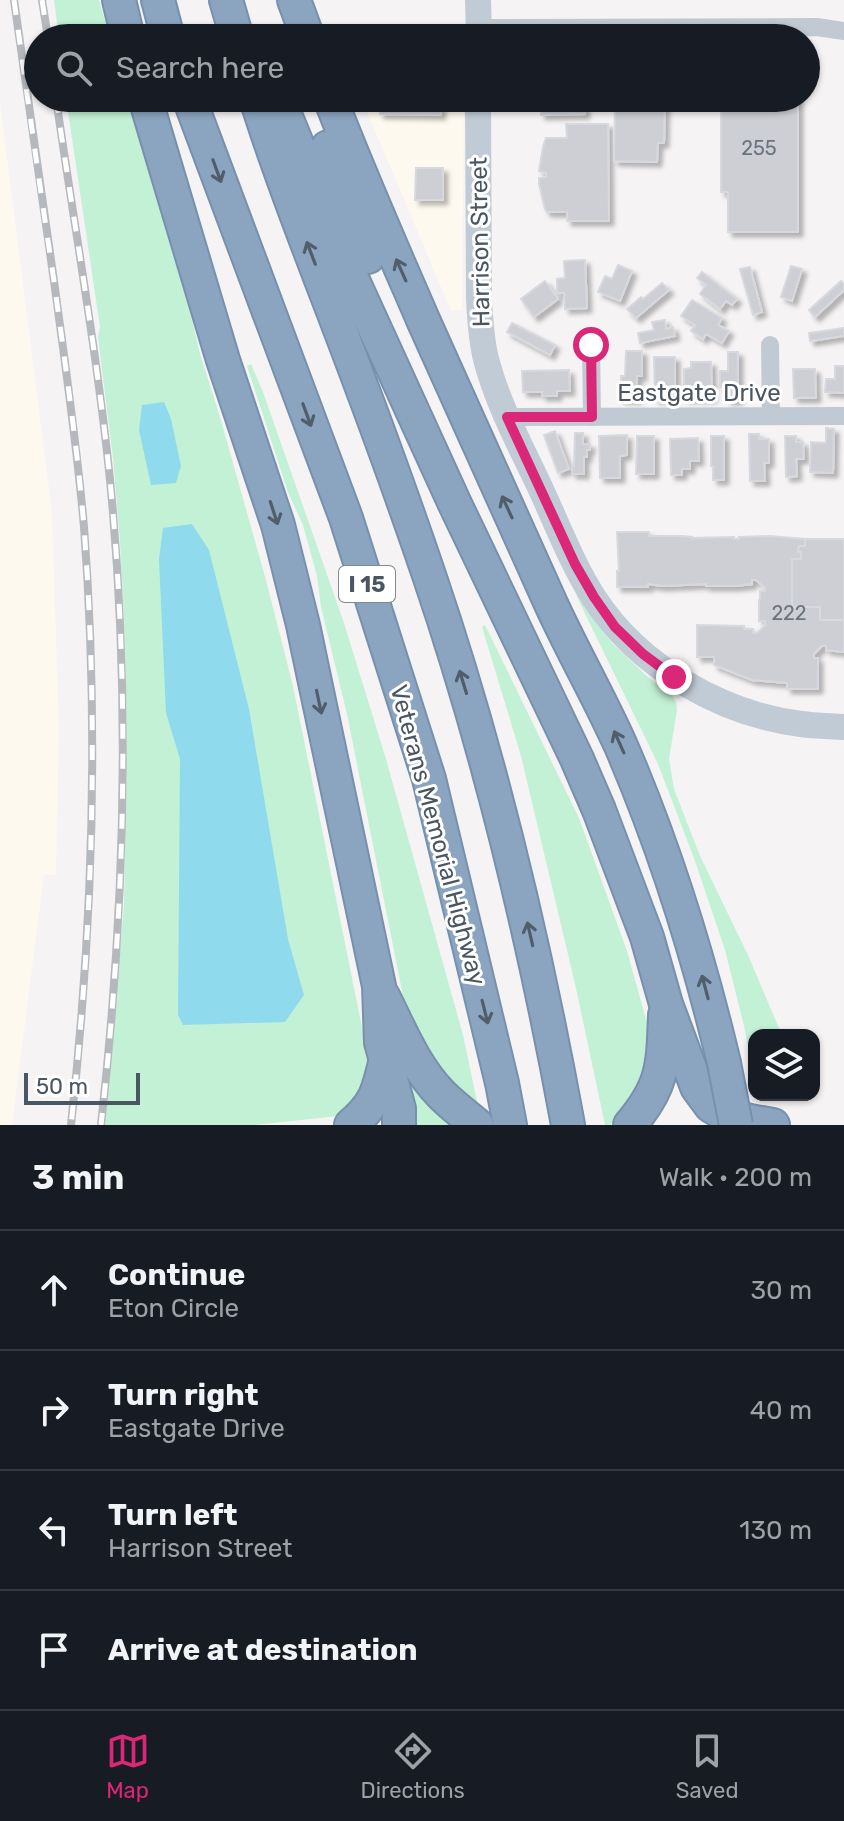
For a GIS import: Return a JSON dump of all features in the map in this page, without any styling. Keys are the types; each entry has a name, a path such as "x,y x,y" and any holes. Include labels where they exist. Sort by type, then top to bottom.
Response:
{"highway":[{"path":"119,0 125,24"},
{"path":"158,0 164,24"},
{"path":"226,0 233,24"},
{"path":"280,0 288,24"},
{"path":"294,0 303,24"},
{"path":"149,112 223,360 278,525 303,625 379,986 381,1042 399,1109 399,1125"},
{"name":"Veterans Memorial Highway","path":"194,112 350,532 429,779 510,1125"},
{"name":"I 15","path":"261,112 402,495 468,697 510,851 543,990 568,1125"},
{"path":"276,112 286,117 354,283 460,517 583,771 647,937 666,1004 692,1075 711,1106 736,1117 773,1125"},
{"path":"317,112 350,214 386,301 410,406"},
{"path":"335,112 367,193 489,469 555,614 600,700 639,790 681,906 706,989 736,1125"},
{"path":"379,986 426,1076 443,1096 477,1125"},
{"path":"630,1125 647,1103 659,1079 664,1053 666,1004"},
{"path":"351,1125 369,1108 378,1092 385,1063"}],"street":[{"path":"478,0 479,24"},
{"path":"820,27 844,31"},
{"name":"Harrison Street","path":"478,112 478,270 480,328 486,358 507,417 575,564 594,597 615,627 643,654 674,677 707,695 752,713 799,724 844,727"},
{"path":"591,345 592,417"},
{"path":"770,345 771,416"},
{"name":"Eastgate Drive","path":"507,417 844,416"}],"shaded area":[{"path":"0,101 52,513 59,731 56,875 44,875 12,1125 0,1125"},
{"path":"367,112 464,112 462,310 451,311"}],"green space":[{"path":"54,0 99,0 106,24 57,24"},
{"path":"68,112 131,112 182,277 200,354 266,580 293,686 368,1057 366,1088 338,1116 254,1125 105,1125 124,905 127,753 120,542 98,337 100,327"},
{"path":"251,364 344,623 386,759 463,1035 479,1111 438,1071 406,1011 317,576 303,525 288,492 247,366"},
{"path":"575,593 613,644 671,694 676,702 669,759 674,789 700,856 779,1029 748,1029 748,1046 725,950 658,764"},
{"path":"485,625 579,818 627,951 647,1023 646,1070 629,1106 610,1125 605,1125 521,756 482,627"},
{"path":"396,1052 455,1125 408,1125"}],"water":[{"path":"164,402 171,419 181,466 176,483 151,485 139,430 142,405"},
{"path":"192,524 209,550 249,709 288,939 304,995 285,1022 183,1025 178,1015 180,759 166,713 159,559 163,528"}],"building":[{"path":"380,112 441,112 441,115"},
{"path":"541,112 585,114 541,115"},
{"path":"615,112 665,112 664,143 658,143 657,162 614,161"},
{"path":"721,112 798,112 798,232 728,232 728,192 721,192"},
{"path":"566,124 608,124 609,221 567,221 567,212 547,212 545,209 539,184 539,178 546,177 546,173 539,171 543,147 546,138 567,138"},
{"path":"416,168 443,168 443,200 415,200"},
{"path":"585,260 587,308 565,309 564,293 557,293 557,279 565,278 564,261"},
{"path":"618,265 632,271 620,301 598,292 605,276 612,279"},
{"path":"791,266 802,269 792,301 781,297"},
{"path":"750,267 762,312 753,315 740,269"},
{"path":"702,272 737,299 732,305 726,301 720,309 700,294 706,285 697,278"},
{"path":"545,281 558,299 534,317 521,299"},
{"path":"841,281 844,290 815,317 809,310"},
{"path":"662,283 669,290 636,318 627,309 641,297 643,299"},
{"path":"692,300 722,318 718,325 729,331 722,343 706,334 703,339 691,331 695,325 681,316"},
{"path":"665,320 666,329 673,327 675,336 640,343 638,333 654,330 652,322"},
{"path":"512,323 555,345 550,355 507,332"},
{"path":"844,328 844,336 810,341 809,333"},
{"path":"626,351 642,351 642,376 637,376 637,399 621,399"},
{"path":"728,352 738,352 738,400 727,400 727,387 720,387 720,371 728,371"},
{"path":"654,357 675,357 675,399 655,399"},
{"path":"691,362 711,362 712,398 684,398 684,369 691,368"},
{"path":"835,366 844,366 844,393 825,392 826,379 835,379"},
{"path":"793,369 815,369 816,398 794,398"},
{"path":"569,370 570,391 557,391 557,396 523,392 522,371"},
{"path":"826,428 834,429 833,473 810,472 811,442 826,443"},
{"path":"555,431 569,469 558,473 544,435"},
{"path":"575,433 583,433 583,444 590,444 587,457 584,457 584,474 572,474"},
{"path":"749,434 759,434 759,439 769,439 769,463 764,463 765,481 750,481"},
{"path":"627,435 627,455 620,456 620,478 600,478 599,436"},
{"path":"637,436 654,436 654,474 636,474"},
{"path":"711,436 724,436 724,480 713,480"},
{"path":"785,436 796,436 796,442 803,442 804,459 796,459 797,476 786,477"},
{"path":"698,438 699,461 690,461 690,469 682,469 682,475 671,475 670,439"},
{"path":"617,532 649,532 649,536 692,538 769,536 805,539 805,546 799,546 801,559 792,559 792,607 820,607 820,620 844,620 844,652 826,650 826,646 822,646 814,654 814,658 818,658 818,689 787,689 787,683 752,680 714,665 714,657 697,657 697,625 744,626 744,629 753,629 753,633 757,633 765,625 765,621 759,621 759,600 760,591 765,591 765,588 756,580 752,580 752,584 735,586 648,584 648,587 617,587"},
{"path":"805,539 844,539 844,620 820,620 820,607 792,607 792,559 801,559 799,546 805,546"}],"railway":[{"path":"14,0 24,70"},
{"path":"42,0 46,24"},
{"path":"30,112 74,435 89,602 92,752 89,901 71,1125"},
{"path":"58,112 105,432 121,641 120,884 101,1125"}],"route":[{"path":"591,345 592,417 507,417 575,564 594,597 615,627 643,654 674,677"}]}
